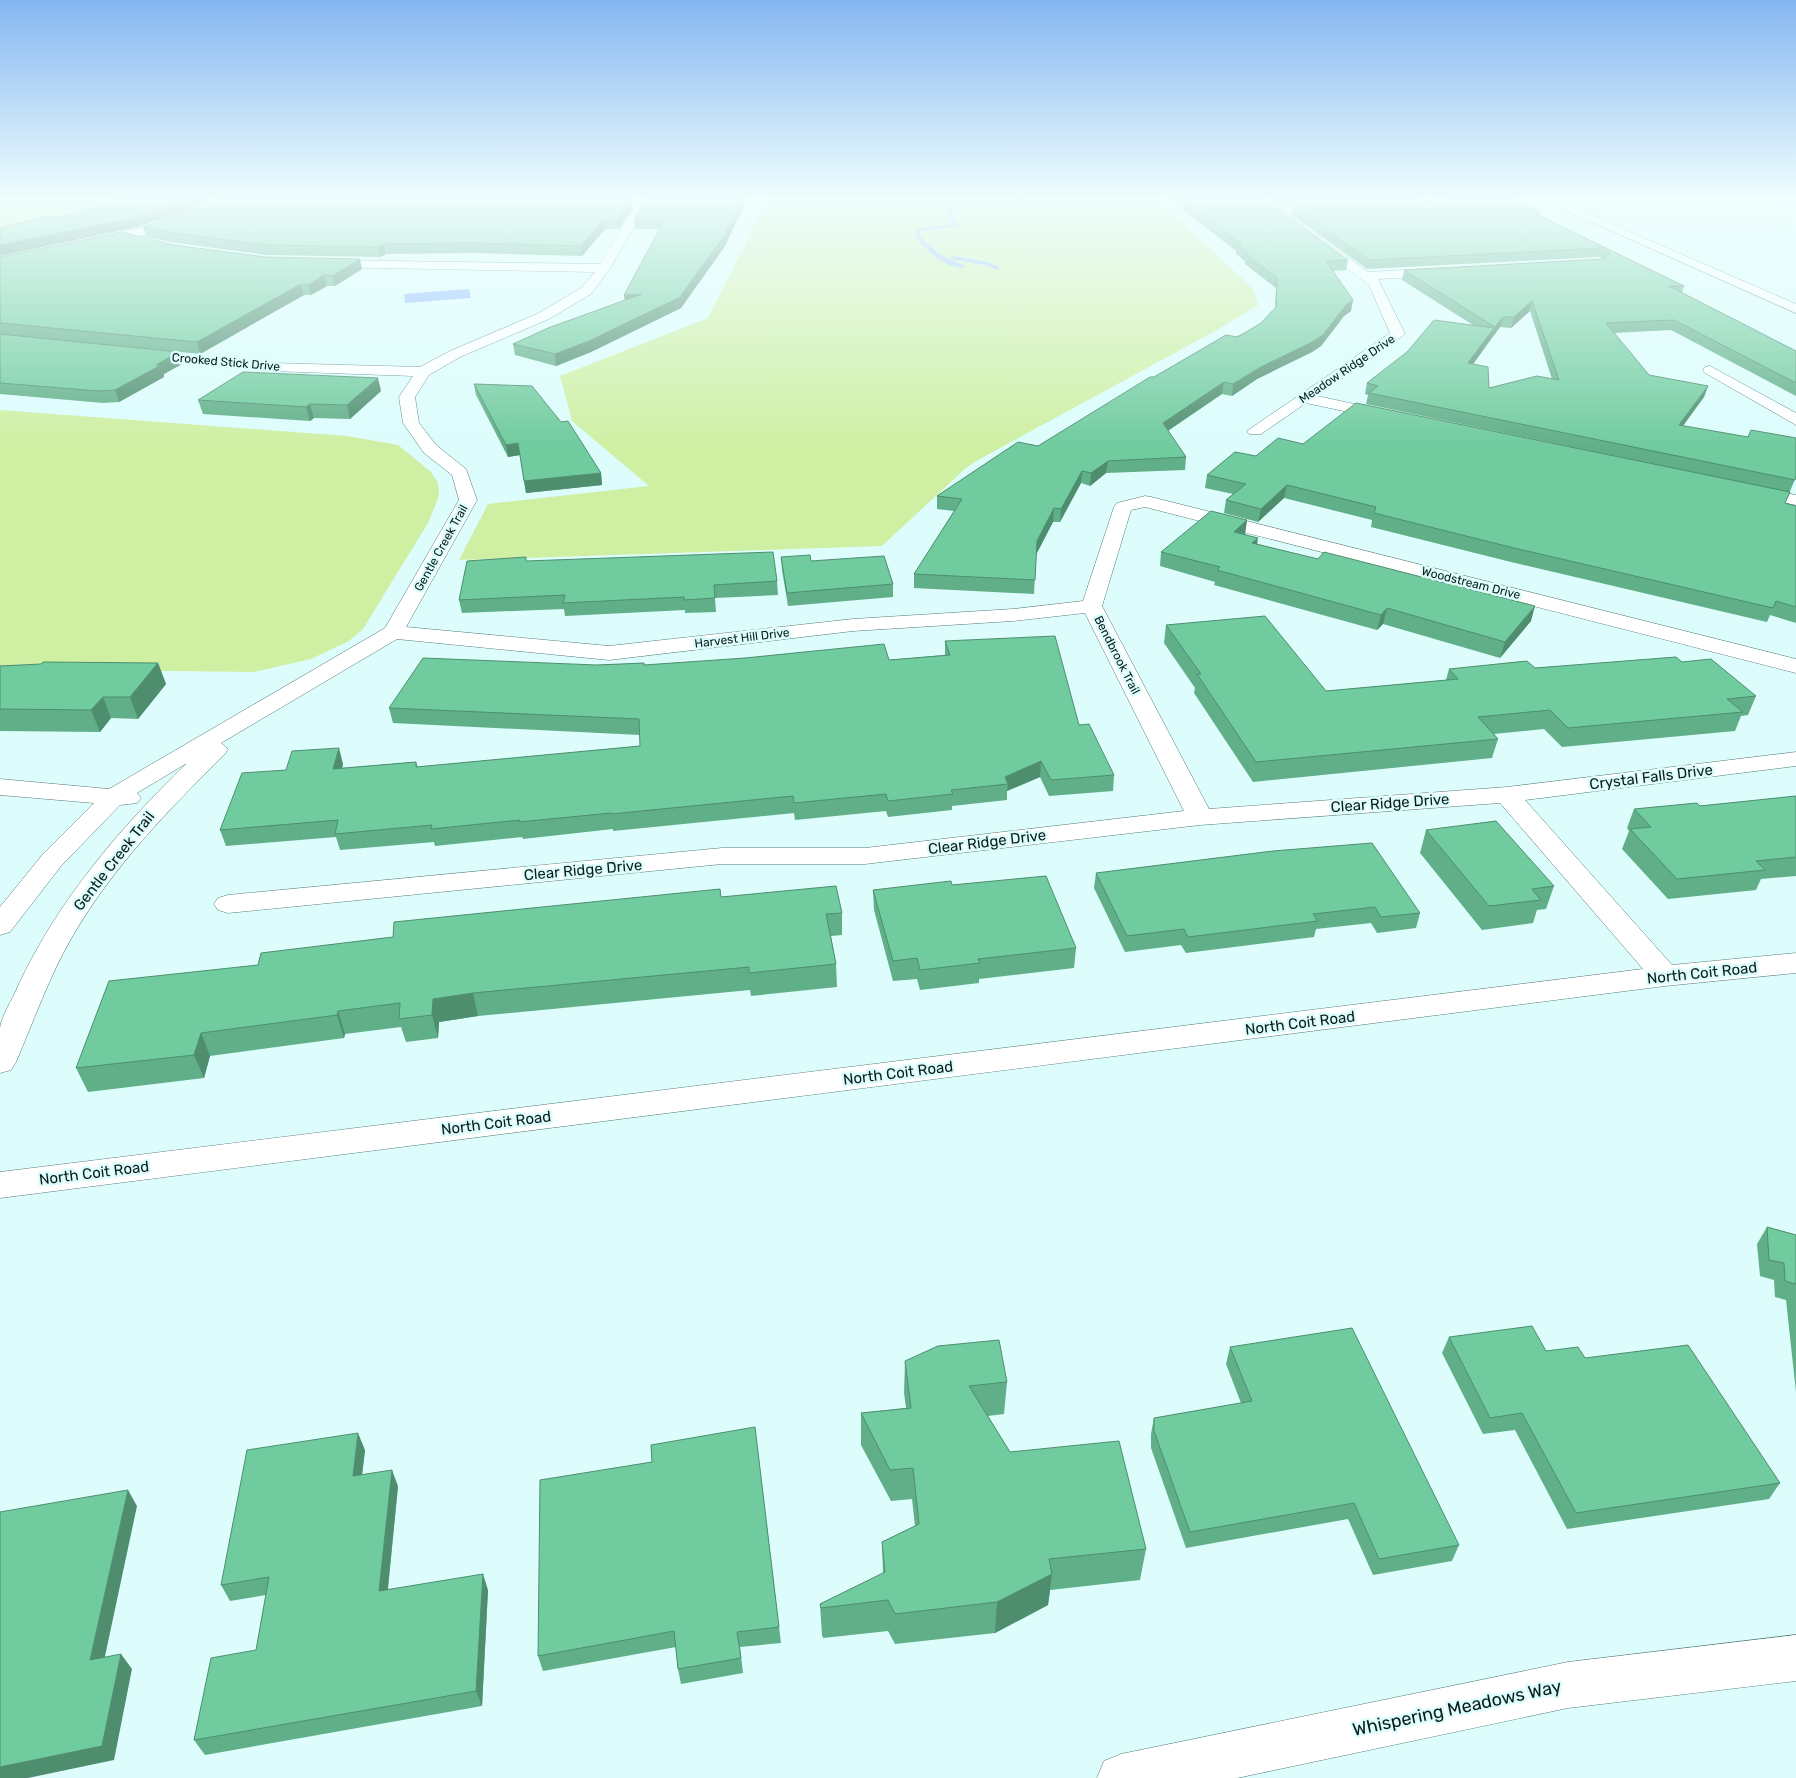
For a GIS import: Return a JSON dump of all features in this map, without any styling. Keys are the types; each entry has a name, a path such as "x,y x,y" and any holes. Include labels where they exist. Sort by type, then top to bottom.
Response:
{"street":[{"path":"423,372 464,350 544,316 586,291 593,282"},
{"name":"Meadow Ridge Drive","path":"1254,431 1398,334 1374,282"},
{"path":"1736,282 1796,308"},
{"name":"Crooked Stick Drive","path":"132,353 271,367 423,372"},
{"path":"1710,370 1796,420"},
{"name":"Gentle Creek Trail","path":"0,926 52,860 116,795 393,632 468,500 460,473 430,449 411,423 407,398 423,372"},
{"path":"1304,398 1400,418"},
{"path":"1738,488 1796,500"},
{"name":"Bendbrook Trail","path":"1145,501 1123,507 1092,606 1200,817"},
{"name":"Woodstream Drive","path":"1145,501 1772,658 1796,666"},
{"name":"Harvest Hill Drive","path":"393,632 610,653 852,625 1013,615 1092,606"},
{"name":"Gentle Creek Trail","path":"0,1062 57,939 88,889 158,804 251,715"},
{"name":"Crystal Falls Drive","path":"1507,795 1796,759"},
{"path":"0,787 116,795 158,804"},
{"path":"1507,795 1665,976"},
{"name":"Clear Ridge Drive","path":"228,904 722,856 865,856 1200,817 1507,795"},
{"name":"North Coit Road","path":"0,1185 1665,976 1796,963"},
{"name":"Whispering Meadows Way","path":"1121,1778 1568,1686 1796,1658"}],"green space":[{"path":"726,282 1246,282 1254,290 1258,305 1217,330 967,467 882,546 459,560 488,504 649,486 572,421 560,376 708,318"},
{"path":"0,410 347,436 398,445 431,472 438,483 439,495 428,523 363,629 349,641 311,659 254,672 0,669"}],"water":[{"path":"469,289 471,298 405,303 404,294"}],"building":[{"path":"0,282 313,282 308,285 301,284 197,342 0,323"},
{"path":"631,282 691,282 680,297 589,341 555,354 513,344 548,328 642,294 624,295"},
{"path":"1277,282 1341,282 1353,300 1346,305 1323,335 1314,341 1259,368 1233,384 1224,382 1163,423 1186,457 1108,461 1091,473 1082,471 1061,509 1054,508 1037,541 1035,580 914,574 962,499 937,496 1018,442 1038,446 1150,377 1154,377 1226,335 1237,337 1248,331 1261,323 1276,307"},
{"path":"1423,282 1676,282 1684,286 1669,286 1796,351 1796,383 1674,320 1606,323 1649,375 1708,386 1679,425 1748,437 1751,430 1796,438 1795,480 1369,393 1378,386 1367,383 1407,352 1434,320 1494,328 1468,363 1488,367 1489,388 1537,376 1559,380 1532,301 1514,317 1503,317 1495,327"},
{"path":"0,334 179,352 156,365 161,365 115,390 99,391 0,383"},
{"path":"243,372 378,378 347,405 310,404 306,407 198,400"},
{"path":"474,384 532,386 561,422 568,421 601,473 524,481 518,443 506,445"},
{"path":"1356,403 1790,492 1785,503 1796,506 1796,607 1776,601 1773,608 1514,548 1374,513 1376,507 1287,485 1261,509 1226,500 1246,484 1207,475 1235,452 1256,456 1278,438 1303,444"},
{"path":"1211,511 1247,520 1234,532 1258,538 1252,543 1318,559 1324,552 1535,606 1505,642 1387,608 1381,615 1217,570 1220,567 1161,552"},
{"path":"773,552 777,581 714,585 715,598 684,600 684,597 563,603 565,595 459,600 467,561 526,557 526,561"},
{"path":"810,555 811,561 884,556 893,584 787,593 781,557"},
{"path":"1265,616 1326,691 1458,679 1449,669 1527,661 1535,668 1676,657 1682,662 1711,659 1756,696 1727,699 1743,712 1568,728 1550,710 1478,717 1498,739 1256,762 1197,674 1201,674 1166,625"},
{"path":"1055,636 1079,725 1089,724 1114,775 1051,780 1041,761 1005,777 1008,784 951,790 953,794 888,801 886,794 794,803 793,796 431,829 432,825 335,834 338,820 220,830 242,773 286,770 292,751 339,748 333,769 416,762 416,767 640,746 639,719 389,708 423,658 597,665 644,663 644,665 745,658 884,644 889,660 950,655 945,641"},
{"path":"43,662 158,663 130,697 103,697 91,710 0,709 0,666 41,664"},
{"path":"1796,796 1796,857 1756,861 1765,870 1677,879 1630,829 1651,827 1634,809 1697,803 1700,806"},
{"path":"1496,821 1554,886 1532,889 1541,900 1489,906 1426,830"},
{"path":"1372,843 1420,913 1381,917 1375,907 1313,914 1318,921 1188,937 1184,929 1127,936 1096,873 1273,851"},
{"path":"1046,876 1076,948 978,959 980,963 920,970 917,958 893,961 873,890 951,881 952,885"},
{"path":"836,886 842,913 826,914 836,964 749,973 749,967 473,993 433,999 432,1015 399,1019 400,1003 338,1011 337,1015 201,1033 194,1055 76,1068 109,981 258,965 261,953 393,937 394,922 720,889 721,897"},
{"path":"1767,1227 1796,1235 1796,1284 1785,1281 1784,1263 1769,1260"},
{"path":"1532,1326 1546,1351 1578,1347 1585,1358 1688,1345 1780,1483 1576,1513 1522,1413 1490,1418 1449,1337"},
{"path":"1352,1328 1459,1545 1379,1559 1354,1503 1190,1532 1154,1431 1154,1418 1252,1401 1230,1347"},
{"path":"999,1340 1007,1382 969,1386 1010,1452 1119,1441 1146,1549 1049,1559 1052,1574 997,1602 895,1614 888,1600 821,1608 820,1604 885,1572 882,1542 919,1524 913,1468 890,1470 861,1413 911,1408 905,1361 938,1346"},
{"path":"755,1427 779,1627 737,1632 741,1658 678,1669 674,1631 538,1656 540,1480 652,1462 651,1445"},
{"path":"358,1433 353,1476 392,1470 379,1591 483,1574 476,1691 194,1740 211,1658 256,1650 269,1577 221,1585 247,1450"},
{"path":"128,1490 90,1660 121,1654 102,1746 0,1767 0,1512"}]}
